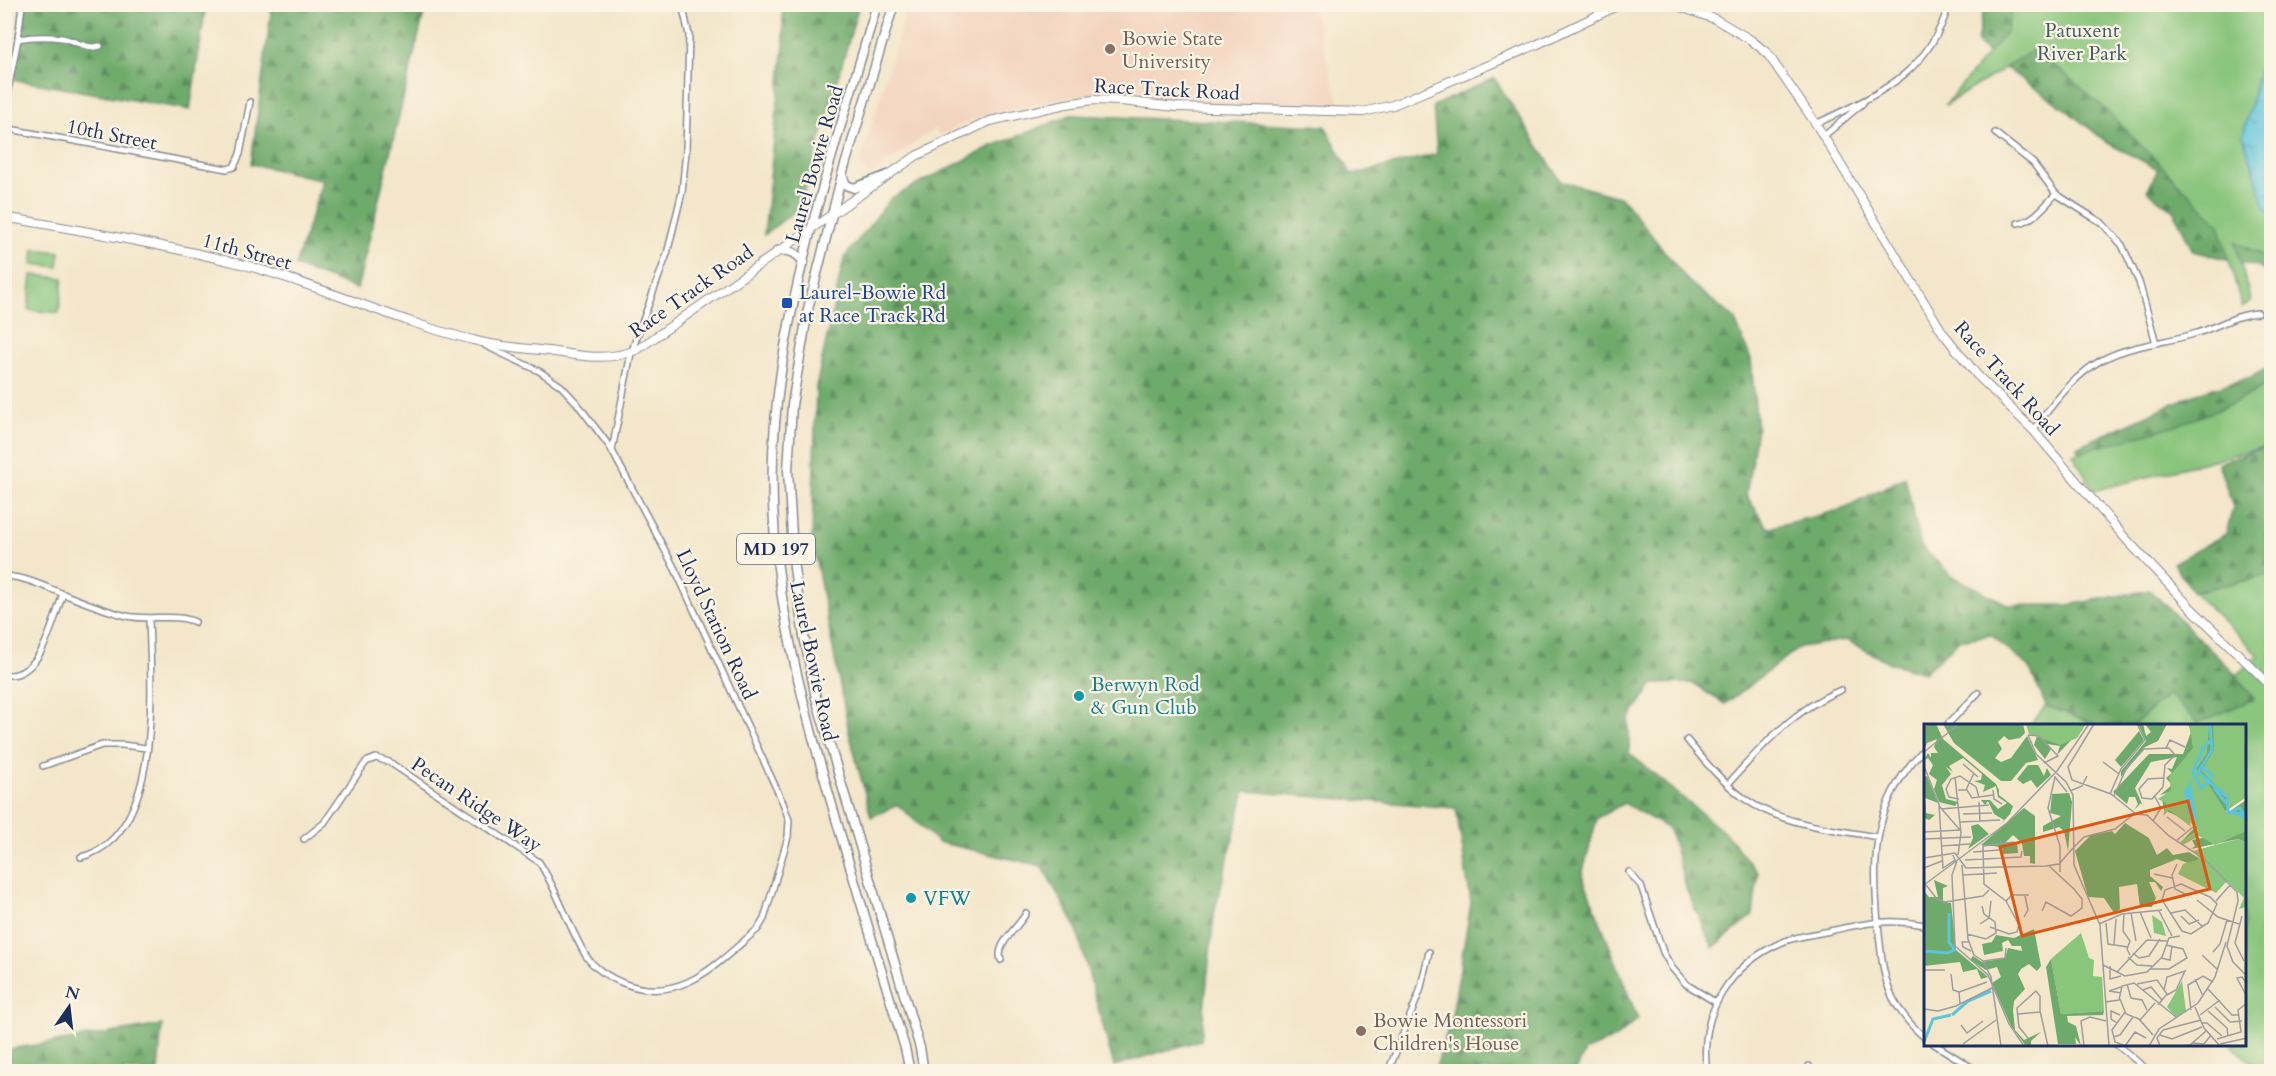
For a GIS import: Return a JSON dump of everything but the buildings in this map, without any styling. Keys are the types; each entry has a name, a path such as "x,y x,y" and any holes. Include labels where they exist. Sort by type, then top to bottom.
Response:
{"main road":[{"name":"Laurel Bowie Road","path":"877,4 813,226 780,374 774,425 774,519 785,620 804,707 910,1071"},
{"name":"Laurel Bowie Road","path":"894,4 842,175 806,318 792,405 788,470 794,568 816,698 918,1042 924,1071"},
{"path":"842,175 846,185 854,189 888,175"},
{"path":"777,251 789,250 796,253 804,262"}],"street":[{"path":"4,110 18,39 22,4"},
{"path":"611,448 631,352 667,254 682,192 686,150 689,35 682,4"},
{"path":"1599,15 1610,4"},
{"name":"Race Track Road","path":"474,341 606,358 631,352 888,175 932,147 990,121 1093,100 1188,108 1347,112 1377,110 1536,45 1621,4"},
{"name":"Race Track Road","path":"1672,4 1725,24 1767,52 1824,136 1943,333 1977,375 2033,430 2079,486 2164,580 2271,687"},
{"path":"1678,4 1686,9"},
{"path":"1816,124 1868,98 1905,74 1922,58 1939,32 1949,4"},
{"path":"18,39 44,36 64,39 93,48 100,46"},
{"path":"1824,136 1868,98"},
{"name":"10th Street","path":"4,128 227,169 234,167 240,154 249,102"},
{"path":"1995,133 2033,163 2056,194 2102,223 2122,245 2139,282 2156,343"},
{"path":"2018,223 2025,222 2036,214 2056,194"},
{"name":"11th Street","path":"4,217 230,261 474,341"},
{"path":"2033,430 2063,392 2092,366 2111,356 2211,329 2238,316 2258,313"},
{"name":"Lloyd Station Road","path":"474,341 539,371 561,386 611,448 675,569 783,803 789,820 788,837 764,919 758,928 711,968"},
{"path":"4,576 24,578 112,612 149,619 186,618 195,622"},
{"path":"7,675 22,674 36,661 63,594"},
{"path":"81,857 93,854 107,842 132,813 139,794 147,748 151,703 149,619"},
{"path":"1728,784 1777,732 1821,697 1841,690"},
{"path":"1948,724 1978,693"},
{"path":"1687,740 1711,770 1746,799 1785,818 1877,837"},
{"path":"43,766 102,745 147,748"},
{"path":"1924,749 1914,759 1892,794 1877,837 1874,864 1882,970 1889,992 1903,1015 1924,1037"},
{"name":"Pecan Ridge Way","path":"304,839 324,823 360,767 371,759 383,760 539,862 588,958 605,973 630,985 658,990 689,983 711,968"},
{"path":"1629,872 1641,886 1662,952 1672,968 1686,984 1715,1002"},
{"path":"1001,960 999,955 1002,946 1026,913"},
{"path":"1707,1071 1707,1031 1715,1002 1739,969 1766,950 1788,940 1878,921 1904,921 1924,925"},
{"path":"4,928 4,944"},
{"path":"1388,1071 1420,992 1429,952"},
{"path":"1937,1046 1979,1071"},
{"path":"2119,1046 2150,1071"}],"shaded area":[{"name":"Bowie State University","path":"908,5 1312,5 1340,106 1182,105 1108,94 1072,96 972,120 940,135 935,129 870,175 859,166"}],"green space":[{"path":"26,5 206,5 190,110 15,80"},
{"path":"266,5 426,5 357,289 295,266 323,180 251,164 271,12"},
{"path":"782,5 859,5 801,206 764,235 784,44"},
{"name":"Patuxent River Park","path":"1984,5 2119,5 2271,227 2271,276 2257,266 2193,251 2174,211 2147,191 2158,169 2108,143 2065,109 1997,62 1977,43"},
{"path":"2013,5 2271,5 2271,259 2235,242 2251,302 2242,307 2219,224 2101,105 2035,49 1945,105 2007,31"},
{"path":"1494,78 1561,181 1622,198 1688,281 1734,318 1751,359 1757,429 1746,495 1768,528 1840,510 1905,477 1921,546 1952,576 2009,605 2068,605 2150,590 2236,675 2254,699 2198,724 2169,694 2134,724 2094,724 2046,706 2029,667 1991,635 1959,640 1924,673 1890,663 1846,640 1800,647 1725,704 1692,683 1653,684 1629,719 1629,753 1725,833 1758,873 1753,915 1713,948 1687,891 1669,829 1624,803 1597,818 1582,875 1638,1019 1615,1038 1585,1051 1576,1071 1435,1071 1452,1015 1471,904 1456,808 1245,791 1214,914 1201,1040 1114,1066 1076,927 1042,866 938,842 898,805 871,817 849,732 812,540 816,387 844,258 891,198 990,147 1071,115 1325,126 1352,175 1437,154 1433,106"},
{"path":"34,249 60,252 58,267 32,264"},
{"path":"32,275 63,278 59,313 28,310"},
{"path":"2271,366 2271,399 2080,455 2077,447 2194,394 2251,377"},
{"path":"2271,382 2271,445 2094,491 2073,454 2200,417 2248,396"},
{"path":"2271,445 2271,575 2193,592 2173,563 2226,534 2233,507 2218,463"},
{"path":"2271,575 2271,1071 2263,1071 2232,1046 2246,1046 2246,724 2134,724 2169,694 2198,723 2254,699 2236,675 2259,655 2193,592"},
{"path":"2046,706 2094,724 2031,724"},
{"path":"162,1025 158,1071 5,1071 5,1050"}],"water":[{"path":"2271,22 2271,215 2265,207 2243,135"}],"place":[{"name":"Bowie State University","path":"1110,49"},
{"name":"Laurel-Bowie Rd at Race Track Rd","path":"787,303"},
{"name":"Berwyn Rod & Gun Club","path":"1079,696"},
{"name":"VFW","path":"911,898"},
{"name":"Bowie Montessori Children's House","path":"1361,1031"}]}
